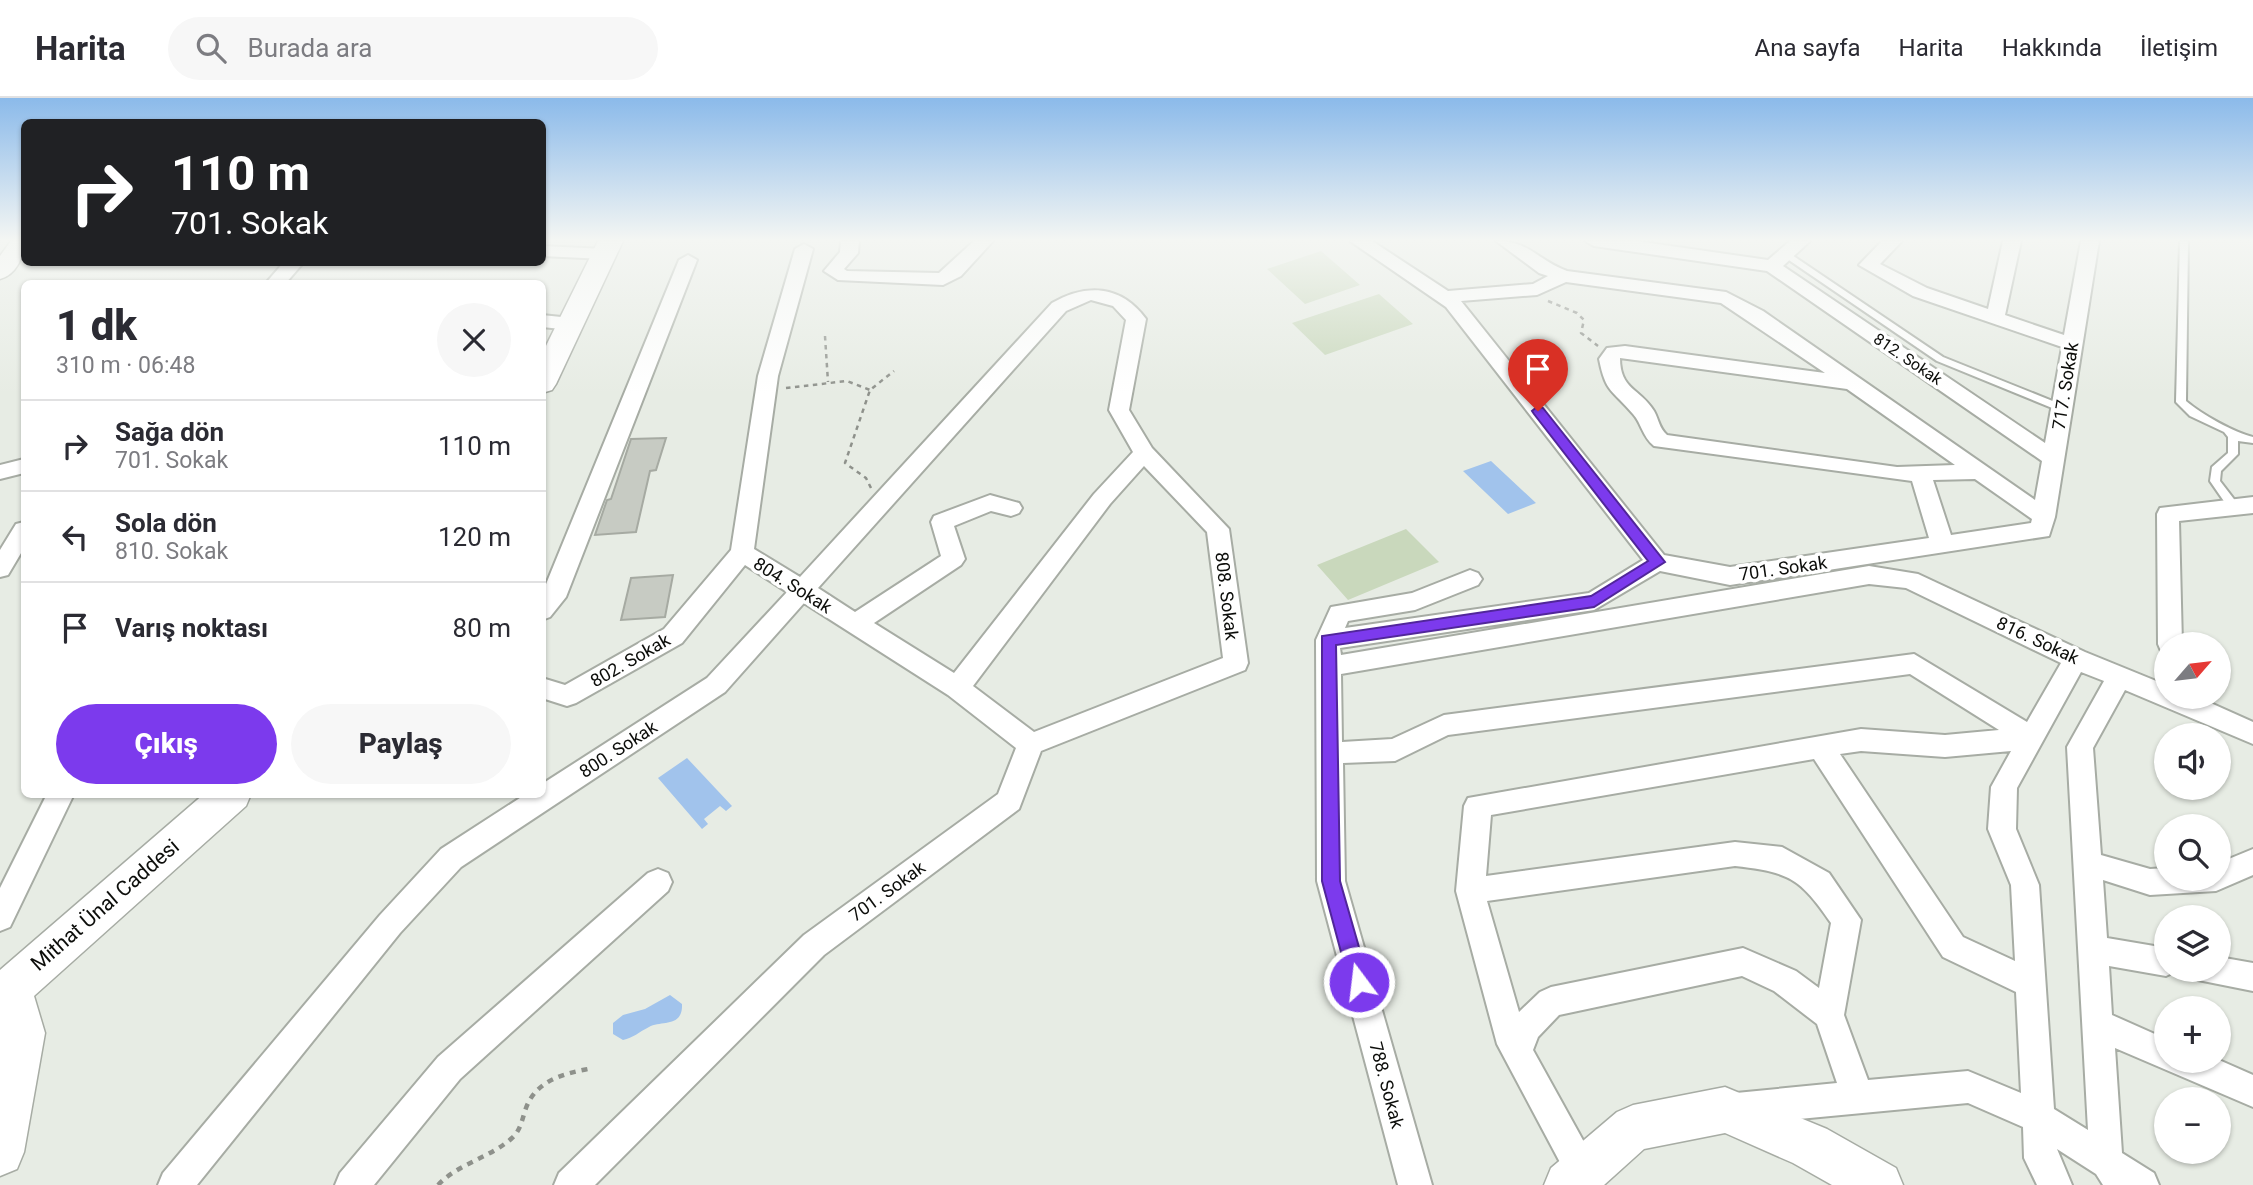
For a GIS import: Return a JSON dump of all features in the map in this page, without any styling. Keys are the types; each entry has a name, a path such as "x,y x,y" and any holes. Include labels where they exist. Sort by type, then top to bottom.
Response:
{"main road":[{"path":"546,376 587,292"},
{"name":"Mithat Ünal Caddesi","path":"0,1152 23,1033 5,989 227,798"},
{"path":"1576,1178 1633,1128 1725,1110 1810,1146 1879,1185"}],"street":[{"path":"546,606 554,597 675,292"},
{"name":"804. Sokak","path":"792,292 766,390 742,552 957,688 1031,744"},
{"name":"800. Sokak","path":"546,796 716,685 804,592 1059,307 1074,297 1104,292 1125,303 1136,319 1119,410 1143,453"},
{"path":"1329,653 1594,601 1657,562 1462,313 1437,292"},
{"path":"1445,297 1506,292"},
{"path":"1680,292 1726,298 1980,472 2042,523"},
{"name":"812. Sokak","path":"1823,292 2053,458"},
{"path":"1919,292 2072,344"},
{"path":"1995,317 2000,292"},
{"name":"717. Sokak","path":"2042,523 2081,292"},
{"path":"546,321 571,324"},
{"path":"1853,383 1625,352 1609,359 1614,384 1645,412 1652,433 1661,441 1897,474 1980,472"},
{"path":"957,688 1102,499 1143,453"},
{"name":"808. Sokak","path":"1031,744 1236,663 1218,529 1143,453"},
{"path":"0,472 21,468"},
{"path":"1920,473 1943,546"},
{"path":"855,624 953,559 942,522 990,503 1011,508"},
{"path":"2170,632 2168,514 2244,506"},
{"name":"701. Sokak","path":"1657,562 1730,576 1943,546 2042,523"},
{"path":"0,569 13,542"},
{"name":"802. Sokak","path":"546,689 567,696 673,636 742,552"},
{"path":"1906,552 1910,580"},
{"name":"701. Sokak","path":"1329,653 1869,575 1910,580"},
{"name":"788. Sokak","path":"1415,1185 1331,881 1329,653 1339,613 1415,601 1470,579"},
{"name":"816. Sokak","path":"1910,580 2076,659 2154,691"},
{"path":"2055,1185 2040,1158 2025,885 2002,829 2004,787 2076,659"},
{"path":"1331,753 1395,750 1444,725 1914,664 2032,738"},
{"path":"2114,1172 2097,1024 2080,747 2120,676"},
{"name":"816. Sokak","path":"2197,709 2253,733"},
{"path":"1576,1178 1517,1052 1470,891 1478,806 1861,740 1945,746 2032,738"},
{"name":"701. Sokak","path":"571,1185 814,945 1009,802 1031,744"},
{"path":"1821,747 1953,947 2031,984"},
{"path":"0,918 59,798"},
{"name":"800. Sokak","path":"174,1185 390,925 451,858 543,798"},
{"path":"1470,891 1735,854 1782,859 1819,882 1846,920 1829,1015 1858,1097"},
{"path":"2231,872 2253,861"},
{"path":"2087,863 2154,882"},
{"path":"352,1185 449,1068 658,882"},
{"path":"2093,949 2154,960"},
{"path":"1517,1052 1525,1028 1551,1002 1743,962 1785,981 1829,1015"},
{"path":"2231,974 2253,977"},
{"path":"2097,1024 2154,1050"},
{"path":"2211,1073 2253,1091"},
{"path":"1725,1110 1968,1087 2038,1117 2114,1172 2142,1185"}],"lane":[{"path":"1831,292 1940,359 2061,408"},
{"path":"2183,292 2181,402 2194,414 2228,430 2233,436 2253,440"},
{"path":"2233,436 2233,454 2216,470 2215,481 2244,506"}],"path":[{"path":"1539,292 1545,299 1577,313 1584,320 1581,333 1612,356"},
{"path":"825,335 828,383"},
{"path":"880,507 866,478 845,463 870,390 894,370"},
{"path":"766,390 847,381 870,390"},
{"path":"438,1185 465,1164 510,1140 523,1126 527,1106 539,1087 558,1075 589,1069"}],"green space":[{"path":"1292,292 1341,292 1305,304"},
{"path":"1379,294 1413,324 1325,355 1292,323"},
{"path":"1406,529 1439,562 1348,600 1317,565"}],"water":[{"path":"1491,461 1536,503 1508,514 1463,471"},
{"path":"687,758 732,806 726,811 720,806 704,819 708,824 702,829 658,778"},
{"path":"670,995 682,1004 679,1017 675,1020 654,1025 623,1040 613,1034 613,1023 623,1015 645,1009"}],"building":[{"path":"666,438 656,470 650,471 636,532 595,535 607,500 611,499 631,439"},
{"path":"673,575 665,617 621,620 631,578"}],"route":[{"path":"1359,982 1331,881 1328,640 1594,601 1657,562 1538,411"}]}
